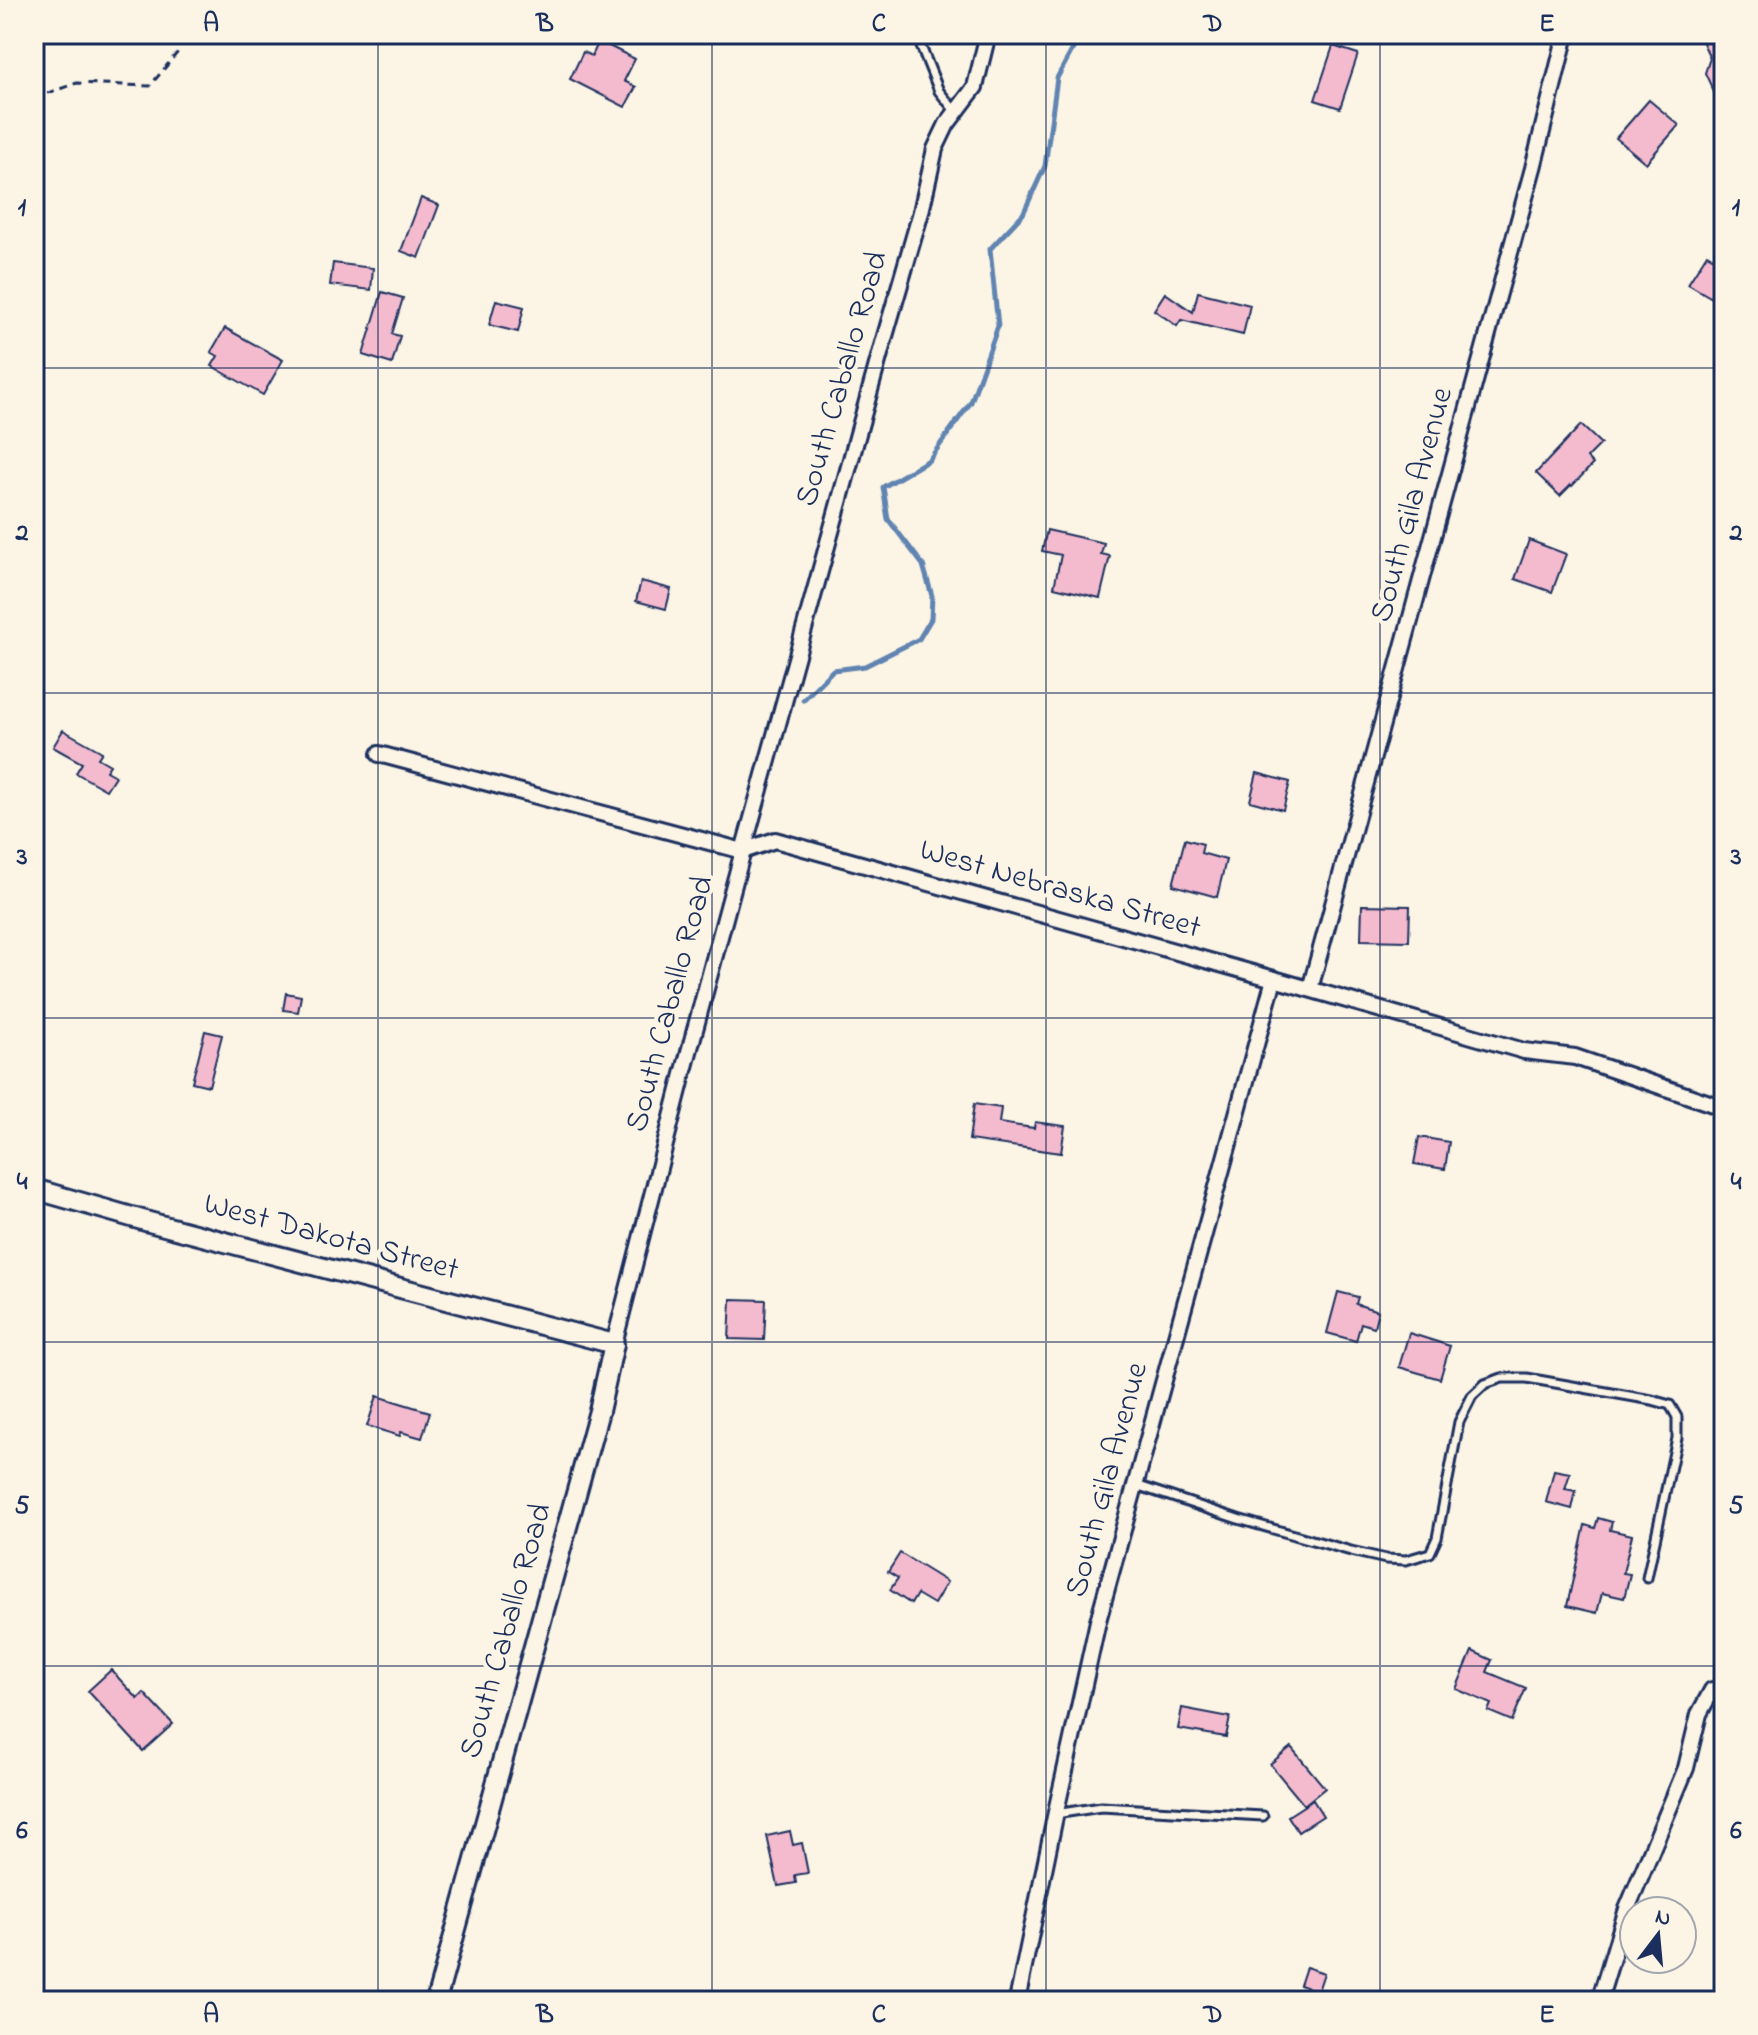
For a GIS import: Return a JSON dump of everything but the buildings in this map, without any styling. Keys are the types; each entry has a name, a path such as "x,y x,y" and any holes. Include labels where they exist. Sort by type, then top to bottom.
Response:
{"street":[{"name":"South Caballo Road","path":"436,2001 599,1411 686,1063 921,212 935,149 955,111 975,87 988,34"},
{"name":"South Gila Avenue","path":"1310,989 1533,168 1566,34"},
{"name":"West Nebraska Street","path":"379,754 743,851 775,840 1524,1051 1575,1057 1724,1108"},
{"name":"South Gila Avenue","path":"1017,2001 1098,1621 1274,979"},
{"name":"West Dakota Street","path":"34,1189 614,1344"},
{"path":"1599,2001 1627,1909 1686,1768 1699,1714 1712,1690"}],"lane":[{"path":"916,34 939,91 955,111"},
{"path":"1136,1485 1238,1519 1351,1551 1406,1560 1430,1553 1437,1538 1459,1422 1472,1396 1485,1384 1502,1378 1527,1378 1652,1400 1670,1405 1677,1417 1677,1438 1647,1578"},
{"path":"1055,1814 1101,1807 1263,1816"}],"path":[{"path":"34,98 77,83 150,86 177,53 184,34"}],"waterway":[{"path":"803,700 833,670 865,666 919,639 931,619 932,596 923,565 888,519 883,487 929,460 971,402 998,326 990,249 1023,214 1045,166 1057,78 1081,34"}]}
